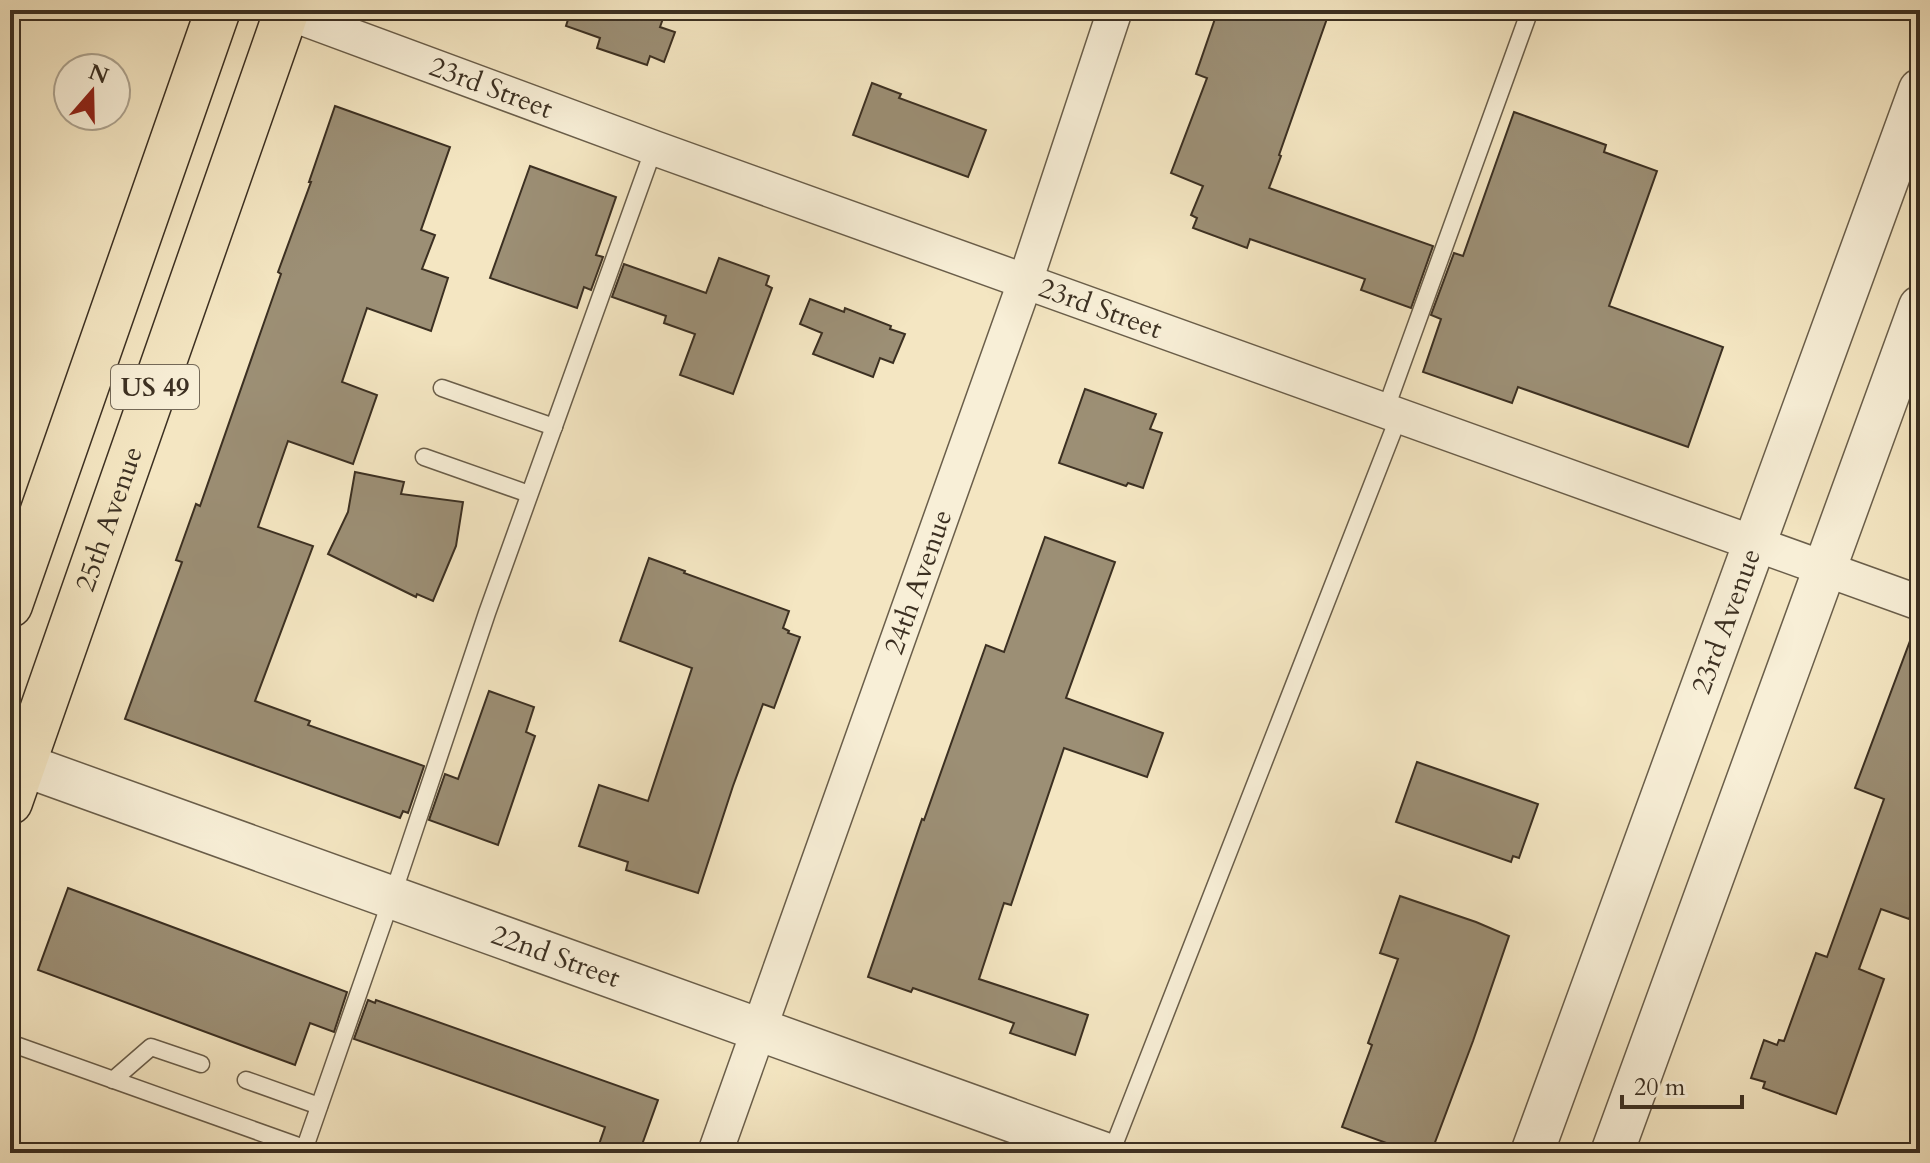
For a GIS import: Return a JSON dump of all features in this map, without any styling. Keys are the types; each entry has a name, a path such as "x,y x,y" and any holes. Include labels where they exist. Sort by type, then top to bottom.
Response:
{"main road":[{"name":"US 49","path":"10,605 218,10"},
{"name":"25th Avenue","path":"14,776 285,11"}],"street":[{"name":"24th Avenue","path":"715,1153 1025,282 1115,10"},
{"name":"23rd Street","path":"285,11 654,148 1920,603"},
{"name":"23rd Avenue","path":"1532,1153 1920,90"},
{"path":"1612,1153 1920,307"},
{"name":"22nd Street","path":"14,776 392,897 1102,1153"}],"lane":[{"path":"1111,1153 1392,413 1530,10"},
{"path":"10,1043 303,1151 487,613 654,148"},
{"path":"442,388 554,427"},
{"path":"424,457 529,494"},
{"path":"113,1080 151,1047 201,1064"},
{"path":"246,1080 319,1106"}],"building":[{"path":"571,10 666,10 660,27 675,32 664,62 650,56 647,65 597,48 600,38 566,26"},
{"path":"1218,10 1330,10 1269,188 1433,246 1411,308 1361,290 1365,279 1250,239 1247,248 1193,228 1197,218 1191,215 1203,186 1171,173 1207,78 1196,74"},
{"path":"872,83 901,94 899,98 986,130 968,177 853,135"},
{"path":"335,106 450,147 421,230 435,235 422,269 448,278 431,331 367,308 342,382 377,395 353,464 288,441 258,527 313,546 255,701 310,721 308,725 424,766 408,813 403,811 400,818 125,719 182,562 176,560 196,504 200,506 281,274 278,272"},
{"path":"1514,112 1606,145 1604,152 1657,171 1609,306 1723,347 1688,447 1518,387 1512,403 1423,372 1441,319 1431,315 1454,253 1463,256"},
{"path":"530,166 616,197 596,255 603,257 591,290 584,287 577,308 490,278"},
{"path":"719,258 769,276 766,285 772,288 733,394 680,375 695,334 664,323 666,316 612,297 624,264 706,293"},
{"path":"810,299 844,312 845,308 905,334 893,363 880,358 873,377 813,354 822,333 800,324"},
{"path":"1085,389 1156,414 1150,429 1162,433 1143,488 1128,483 1126,486 1059,463"},
{"path":"355,472 404,482 401,494 463,502 456,546 433,601 417,594 416,597 328,554 348,512"},
{"path":"1045,537 1115,562 1066,698 1163,733 1147,777 1064,748 1011,905 1004,903 979,979 1088,1015 1075,1055 1010,1033 1014,1023 913,988 911,992 868,977 986,645 1004,652"},
{"path":"649,558 789,611 783,628 800,637 774,708 763,704 698,893 626,870 628,862 579,846 599,785 648,801 692,668 620,641"},
{"path":"1916,625 1920,626 1920,889 1909,919 1881,909 1859,969 1884,979 1836,1114 1763,1088 1765,1082 1751,1078 1764,1040 1777,1045 1779,1040 1784,1041 1816,953 1827,957 1884,799 1855,788"},
{"path":"489,691 534,707 526,732 535,736 498,845 429,820 445,774 458,779"},
{"path":"1417,762 1538,804 1519,858 1513,856 1511,862 1396,822"},
{"path":"68,888 347,992 334,1032 310,1023 295,1065 38,970"},
{"path":"1400,896 1509,936 1431,1153 1414,1153 1342,1127 1372,1045 1368,1043 1398,959 1380,953"},
{"path":"368,1000 375,1003 376,1000 658,1100 639,1153 596,1153 605,1127 354,1039"}]}
